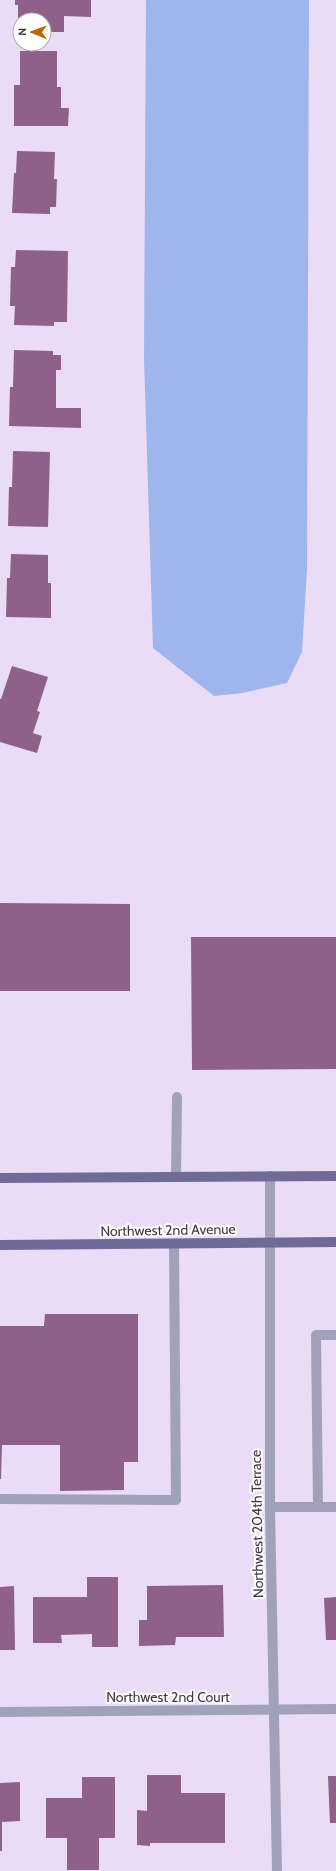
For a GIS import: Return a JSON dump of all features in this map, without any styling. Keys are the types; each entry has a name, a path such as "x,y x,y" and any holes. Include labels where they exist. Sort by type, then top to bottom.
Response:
{"main road":[{"path":"0,1178 336,1176"},
{"name":"Northwest 2nd Avenue","path":"0,1245 336,1242"}],"street":[{"path":"176,1177 177,1097"},
{"name":"Northwest 204th Terrace","path":"270,1176 270,1507 277,1871"},
{"path":"0,1499 176,1500 174,1244"},
{"path":"318,1507 316,1335 336,1335"},
{"path":"270,1507 336,1507"},
{"name":"Northwest 2nd Court","path":"0,1712 336,1710"}],"water":[{"path":"146,0 309,0 307,569 302,652 287,683 242,693 214,696 153,648 144,358"}],"building":[{"path":"15,0 91,0 91,17 64,16 64,32 52,32 52,12 18,12 18,5 15,5"},
{"path":"57,51 57,87 61,87 61,108 69,108 68,126 14,126 14,85 20,85 20,52"},
{"path":"17,151 55,152 54,179 57,179 56,207 50,207 50,214 12,213 14,173 16,173"},
{"path":"16,250 68,251 67,322 54,322 54,326 14,325 15,306 10,306 11,267 15,267"},
{"path":"14,350 53,351 53,355 61,355 61,370 56,370 56,408 81,408 81,428 9,426 10,387 13,387"},
{"path":"13,451 50,452 48,527 8,526 9,487 12,487"},
{"path":"11,554 48,555 48,583 51,583 51,618 6,617 7,578 10,578"},
{"path":"12,666 48,677 37,711 40,712 33,733 42,736 37,753 0,742 0,699"},
{"path":"0,903 130,904 130,991 0,991"},
{"path":"191,937 336,937 336,1069 192,1070"},
{"path":"45,1314 138,1314 138,1462 124,1462 124,1490 60,1491 60,1445 2,1445 0,1479 0,1326 44,1326"},
{"path":"87,1577 118,1577 118,1647 92,1647 92,1634 61,1635 62,1643 33,1643 33,1597 87,1597"},
{"path":"223,1585 224,1637 176,1637 175,1645 139,1646 139,1620 147,1620 147,1586"},
{"path":"14,1586 15,1650 0,1650 0,1587"},
{"path":"336,1597 336,1640 326,1640 324,1598"},
{"path":"147,1775 181,1775 181,1793 225,1793 225,1843 150,1843 150,1846 137,1845 137,1810 147,1811"},
{"path":"328,1776 336,1776 336,1823 330,1823"},
{"path":"82,1777 115,1777 115,1838 99,1838 99,1870 67,1870 67,1838 46,1838 46,1798 82,1798"},
{"path":"20,1782 20,1821 2,1822 2,1851 0,1851 0,1783"}]}
